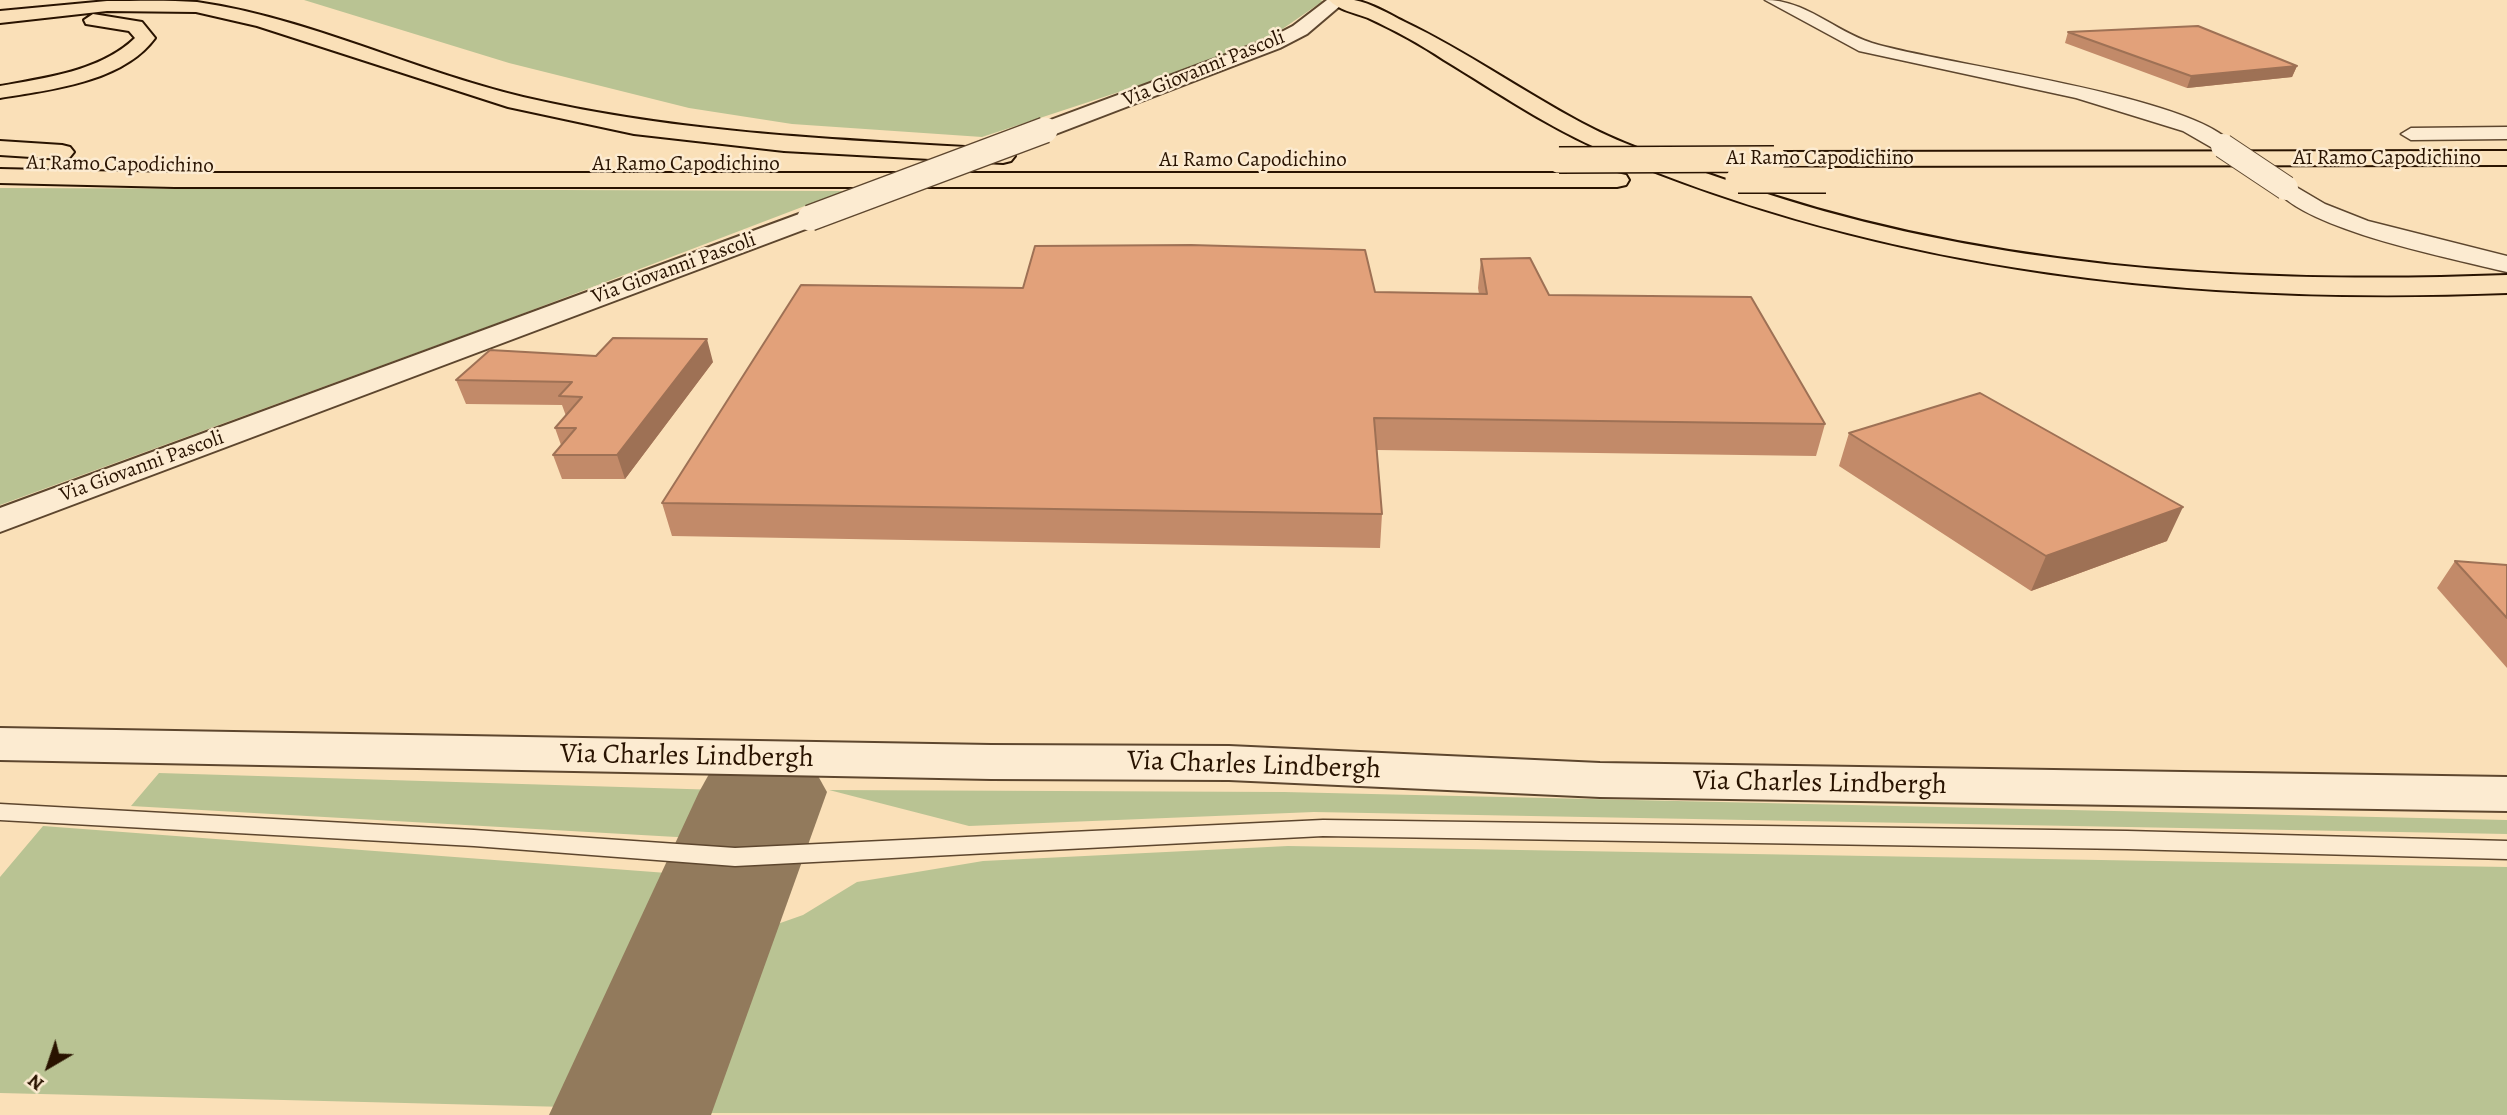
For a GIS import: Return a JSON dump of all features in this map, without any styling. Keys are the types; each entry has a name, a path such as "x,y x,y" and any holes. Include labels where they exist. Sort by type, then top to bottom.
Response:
{"highway":[{"path":"0,6 54,0"},
{"path":"237,0 287,15 373,56"},
{"path":"1333,5 1414,33 1562,123 1612,146 1728,190 1879,231 2057,265 2234,285 2351,290 2507,284"},
{"path":"0,17 107,6 196,7 224,12 373,56 516,102 634,127 784,144 958,152 1068,163"},
{"path":"0,24 99,20 135,26 145,38 128,54 105,64 44,83 0,92"},
{"path":"0,148 89,153"},
{"path":"158,156 379,166"},
{"name":"A1 Ramo Capodichino","path":"0,163 379,166 2507,158"},
{"name":"A1 Ramo Capodichino","path":"0,176 175,180 1826,180 2507,176"}],"street":[{"path":"1773,0 1865,47 2081,93 2155,114 2190,127 2223,146 2317,209 2360,226 2507,264"},
{"name":"Via Giovanni Pascoli","path":"0,521 1273,44 1333,5"},
{"path":"2411,134 2507,133"},
{"name":"Via Charles Lindbergh","path":"0,744 963,762 1229,763 1600,780 2507,793"}],"lane":[{"path":"0,812 474,838 735,857 1323,828 2099,840 2507,850"}],"green space":[{"path":"304,0 1323,1 1278,32 1192,68 982,137 792,124 689,108 509,63"},
{"path":"0,188 844,191 506,320 0,505"},
{"path":"159,773 720,790 694,838 131,806"},
{"path":"829,790 1284,792 2507,820 2507,834 1314,812 969,826"},
{"path":"43,826 667,873 567,1107 0,1093 0,877"},
{"path":"1288,846 2507,867 2507,1115 711,1113 769,927 803,915 857,882 983,861"}],"building":[{"path":"2198,26 2297,66 2191,76 2068,32"},
{"path":"1191,245 1365,250 1375,292 1487,294 1481,259 1530,258 1549,295 1751,297 1825,424 1374,418 1382,514 662,503 801,285 1023,288 1035,246"},
{"path":"613,338 707,339 617,455 553,455 576,428 555,428 582,397 559,396 572,382 456,380 490,350 596,356"},
{"path":"1980,393 2183,507 2046,556 1849,433"},
{"path":"2455,561 2507,565 2507,618"}],"taxiway":[{"path":"630,1115 763,792"}]}
